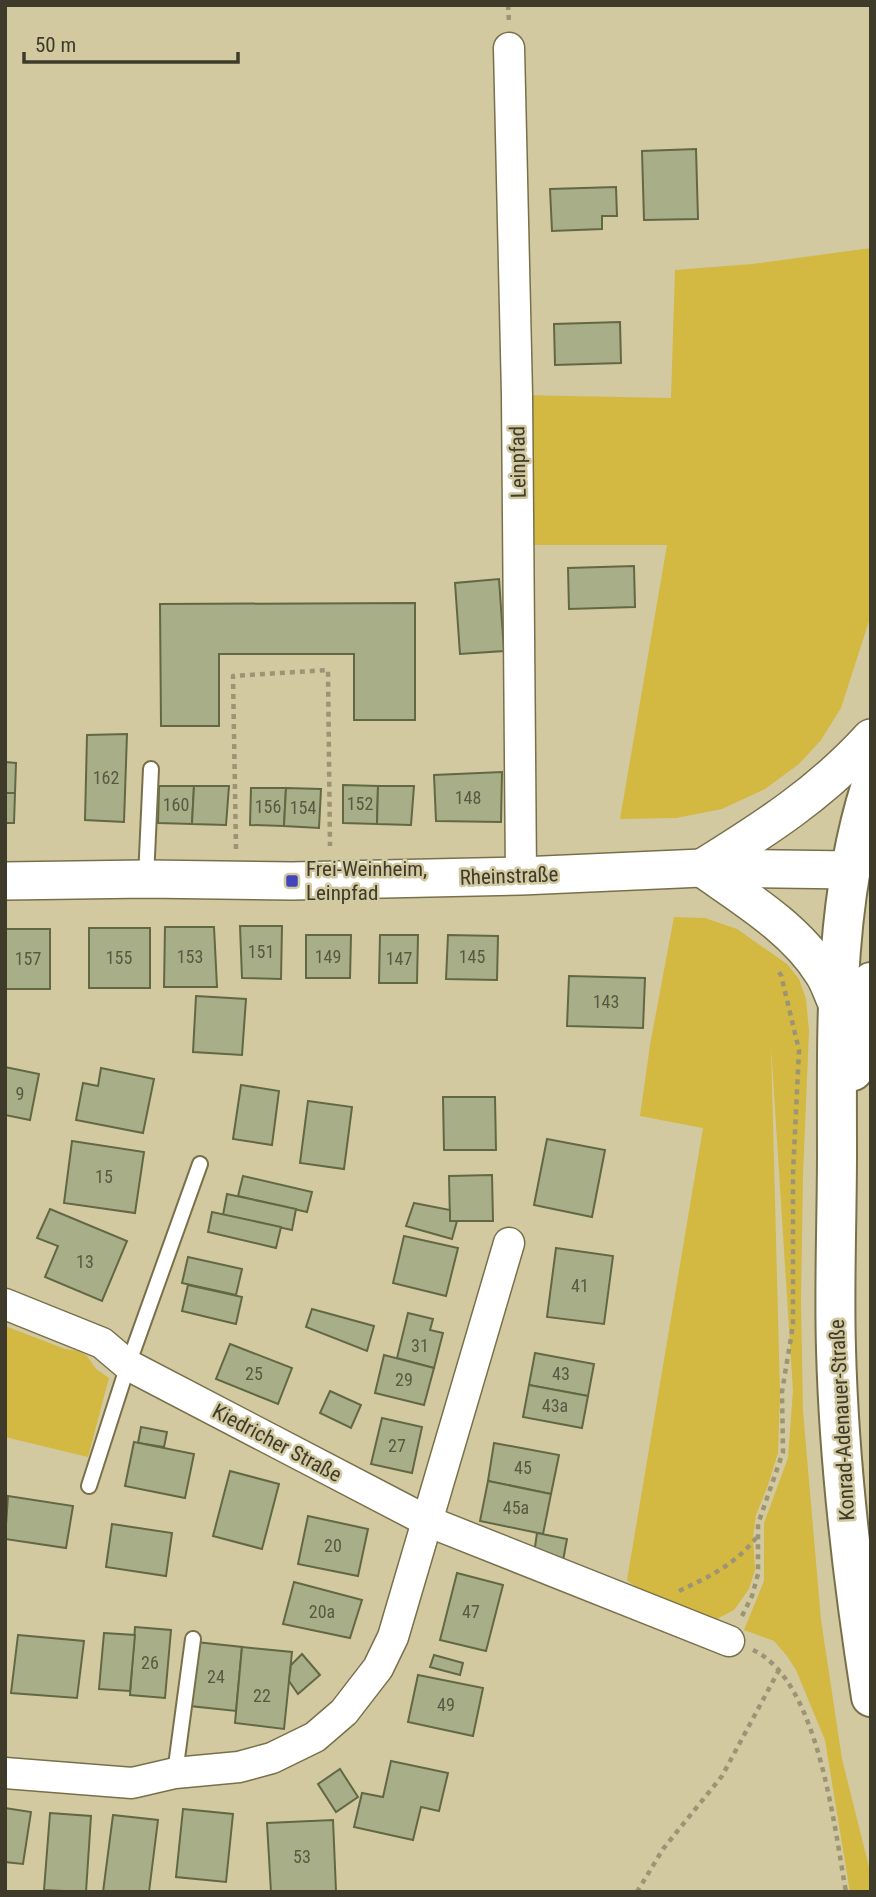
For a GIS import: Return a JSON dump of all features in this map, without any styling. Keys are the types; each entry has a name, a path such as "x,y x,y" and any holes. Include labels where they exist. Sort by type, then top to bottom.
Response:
{"main road":[{"name":"Konrad-Adenauer-Straße","path":"871,785 855,844 861,870 839,954 836,1349 851,1562 871,1697"},
{"name":"Konrad-Adenauer-Straße","path":"837,1142 871,982"}],"street":[{"name":"Leinpfad","path":"509,48 517,433 521,876"},
{"path":"837,1003 823,973 801,946 763,911 702,868 813,794 852,760 871,738"},
{"name":"Rheinstraße","path":"5,881 292,881 521,876 702,868 861,870"},
{"path":"5,1773 132,1783 175,1773 239,1767 272,1758 315,1737 344,1712 378,1668 393,1637 509,1243"},
{"name":"Kiedricher Straße","path":"5,1304 102,1343 128,1365 427,1521 729,1641"}],"lane":[{"path":"146,879 151,769"},
{"path":"89,1486 128,1365 200,1164"},
{"path":"175,1773 193,1639"}],"path":[{"path":"236,850 233,676 328,670 330,846"},
{"path":"771,963 781,975 799,1050 793,1173 793,1325 782,1392 783,1452 758,1524 758,1574 752,1596 729,1641 762,1654 779,1670 805,1714 823,1770 846,1892"},
{"path":"657,1614 669,1596 726,1568 742,1555 758,1536"},
{"path":"637,1892 663,1849 722,1776 779,1670"}],"shaded area":[{"path":"871,248 871,615 841,708 821,740 799,764 765,789 722,809 676,818 620,819 667,545 518,545 517,395 671,398 675,270 752,264"},
{"path":"674,917 705,918 737,929 787,964 799,979 806,999 809,1031 803,1174 803,1411 821,1620 842,1759 871,1875 871,1892 850,1892 825,1740 796,1670 774,1641 744,1630 764,1581 764,1523 788,1458 793,1391 771,1046 780,1393 778,1453 756,1515 753,1537 755,1570 749,1589 734,1610 715,1620 651,1599 627,1580 703,1128 640,1116 650,1045"},
{"path":"5,1326 65,1349 78,1351 87,1356 96,1369 109,1378 88,1457 5,1437"}],"building":[{"path":"696,149 698,219 644,220 642,151"},
{"path":"616,187 617,216 602,216 602,229 552,231 550,189"},
{"path":"620,322 621,363 555,365 554,324"},
{"path":"634,566 635,607 569,609 568,568"},
{"path":"499,579 504,651 460,654 455,583"},
{"path":"415,603 415,720 354,720 354,654 219,654 219,726 161,726 160,604"},
{"path":"127,734 124,822 85,820 87,735"},
{"path":"5,762 16,763 15,793 5,793"},
{"path":"502,772 501,822 436,821 434,775"},
{"path":"343,785 378,786 377,824 343,823"},
{"path":"159,786 194,786 192,824 158,823"},
{"path":"194,786 229,786 226,825 192,824"},
{"path":"378,786 414,786 411,825 377,824"},
{"path":"251,788 286,788 284,826 250,825"},
{"path":"286,788 321,789 319,828 284,826"},
{"path":"5,793 15,793 14,823 5,823"},
{"path":"240,926 282,926 281,979 242,978"},
{"path":"165,927 214,927 217,987 164,987"},
{"path":"89,928 150,928 150,988 89,988"},
{"path":"5,929 50,929 50,989 5,989"},
{"path":"306,935 351,935 350,978 306,978"},
{"path":"380,935 418,935 417,983 379,983"},
{"path":"448,935 498,936 497,980 446,979"},
{"path":"569,976 645,978 643,1028 567,1026"},
{"path":"196,996 246,999 242,1055 193,1052"},
{"path":"5,1067 39,1074 30,1120 5,1115"},
{"path":"101,1068 154,1079 143,1133 76,1120 83,1083 98,1086"},
{"path":"241,1085 279,1091 272,1145 233,1139"},
{"path":"443,1097 495,1097 496,1150 444,1150"},
{"path":"308,1101 352,1107 344,1169 300,1163"},
{"path":"547,1139 605,1150 592,1217 534,1205"},
{"path":"72,1141 144,1152 135,1213 64,1203"},
{"path":"492,1175 493,1221 450,1221 449,1176"},
{"path":"243,1176 312,1192 307,1212 238,1196"},
{"path":"227,1194 296,1209 292,1230 223,1215"},
{"path":"414,1203 450,1210 450,1221 457,1221 452,1239 406,1226"},
{"path":"50,1209 127,1241 102,1301 45,1277 58,1246 37,1238"},
{"path":"212,1212 281,1227 276,1248 208,1232"},
{"path":"404,1236 458,1248 446,1296 393,1283"},
{"path":"556,1248 613,1256 604,1324 547,1317"},
{"path":"188,1257 242,1269 236,1295 182,1283"},
{"path":"188,1285 242,1297 236,1324 182,1311"},
{"path":"312,1309 374,1326 367,1351 306,1327"},
{"path":"408,1313 433,1319 430,1330 443,1333 434,1368 397,1358"},
{"path":"230,1344 292,1368 278,1404 216,1379"},
{"path":"535,1353 594,1364 588,1396 529,1385"},
{"path":"384,1355 434,1368 424,1405 375,1393"},
{"path":"529,1385 588,1396 582,1428 523,1417"},
{"path":"330,1391 361,1405 351,1428 320,1413"},
{"path":"382,1418 422,1427 412,1473 371,1464"},
{"path":"141,1427 167,1432 164,1447 138,1443"},
{"path":"134,1442 194,1454 185,1498 125,1486"},
{"path":"494,1443 559,1455 551,1494 488,1481"},
{"path":"230,1471 279,1484 262,1549 213,1536"},
{"path":"488,1481 551,1494 543,1534 480,1521"},
{"path":"8,1496 73,1506 66,1548 5,1539"},
{"path":"308,1516 368,1529 358,1576 298,1564"},
{"path":"112,1524 172,1533 166,1576 106,1567"},
{"path":"537,1533 567,1539 562,1566 533,1561"},
{"path":"457,1573 503,1585 486,1651 440,1640"},
{"path":"294,1582 362,1600 350,1638 283,1624"},
{"path":"135,1627 171,1630 165,1698 130,1695"},
{"path":"104,1633 135,1635 130,1691 99,1689"},
{"path":"18,1635 84,1641 77,1698 11,1693"},
{"path":"196,1642 242,1647 236,1711 190,1706"},
{"path":"242,1647 292,1652 284,1729 235,1723"},
{"path":"302,1654 320,1675 298,1694 289,1681 291,1665"},
{"path":"434,1655 463,1663 460,1675 430,1667"},
{"path":"418,1675 483,1688 473,1736 408,1722"},
{"path":"391,1761 448,1773 439,1811 421,1807 413,1840 354,1827 362,1793 383,1797"},
{"path":"340,1769 358,1797 336,1812 318,1784"},
{"path":"5,1808 31,1812 23,1864 5,1862"},
{"path":"183,1809 233,1814 226,1882 176,1877"},
{"path":"50,1813 91,1816 86,1892 44,1890"},
{"path":"113,1815 158,1820 149,1892 103,1892"},
{"path":"333,1820 336,1891 271,1892 267,1823"}],"place":[{"name":"Frei-Weinheim, Leinpfad","path":"292,881"}]}
